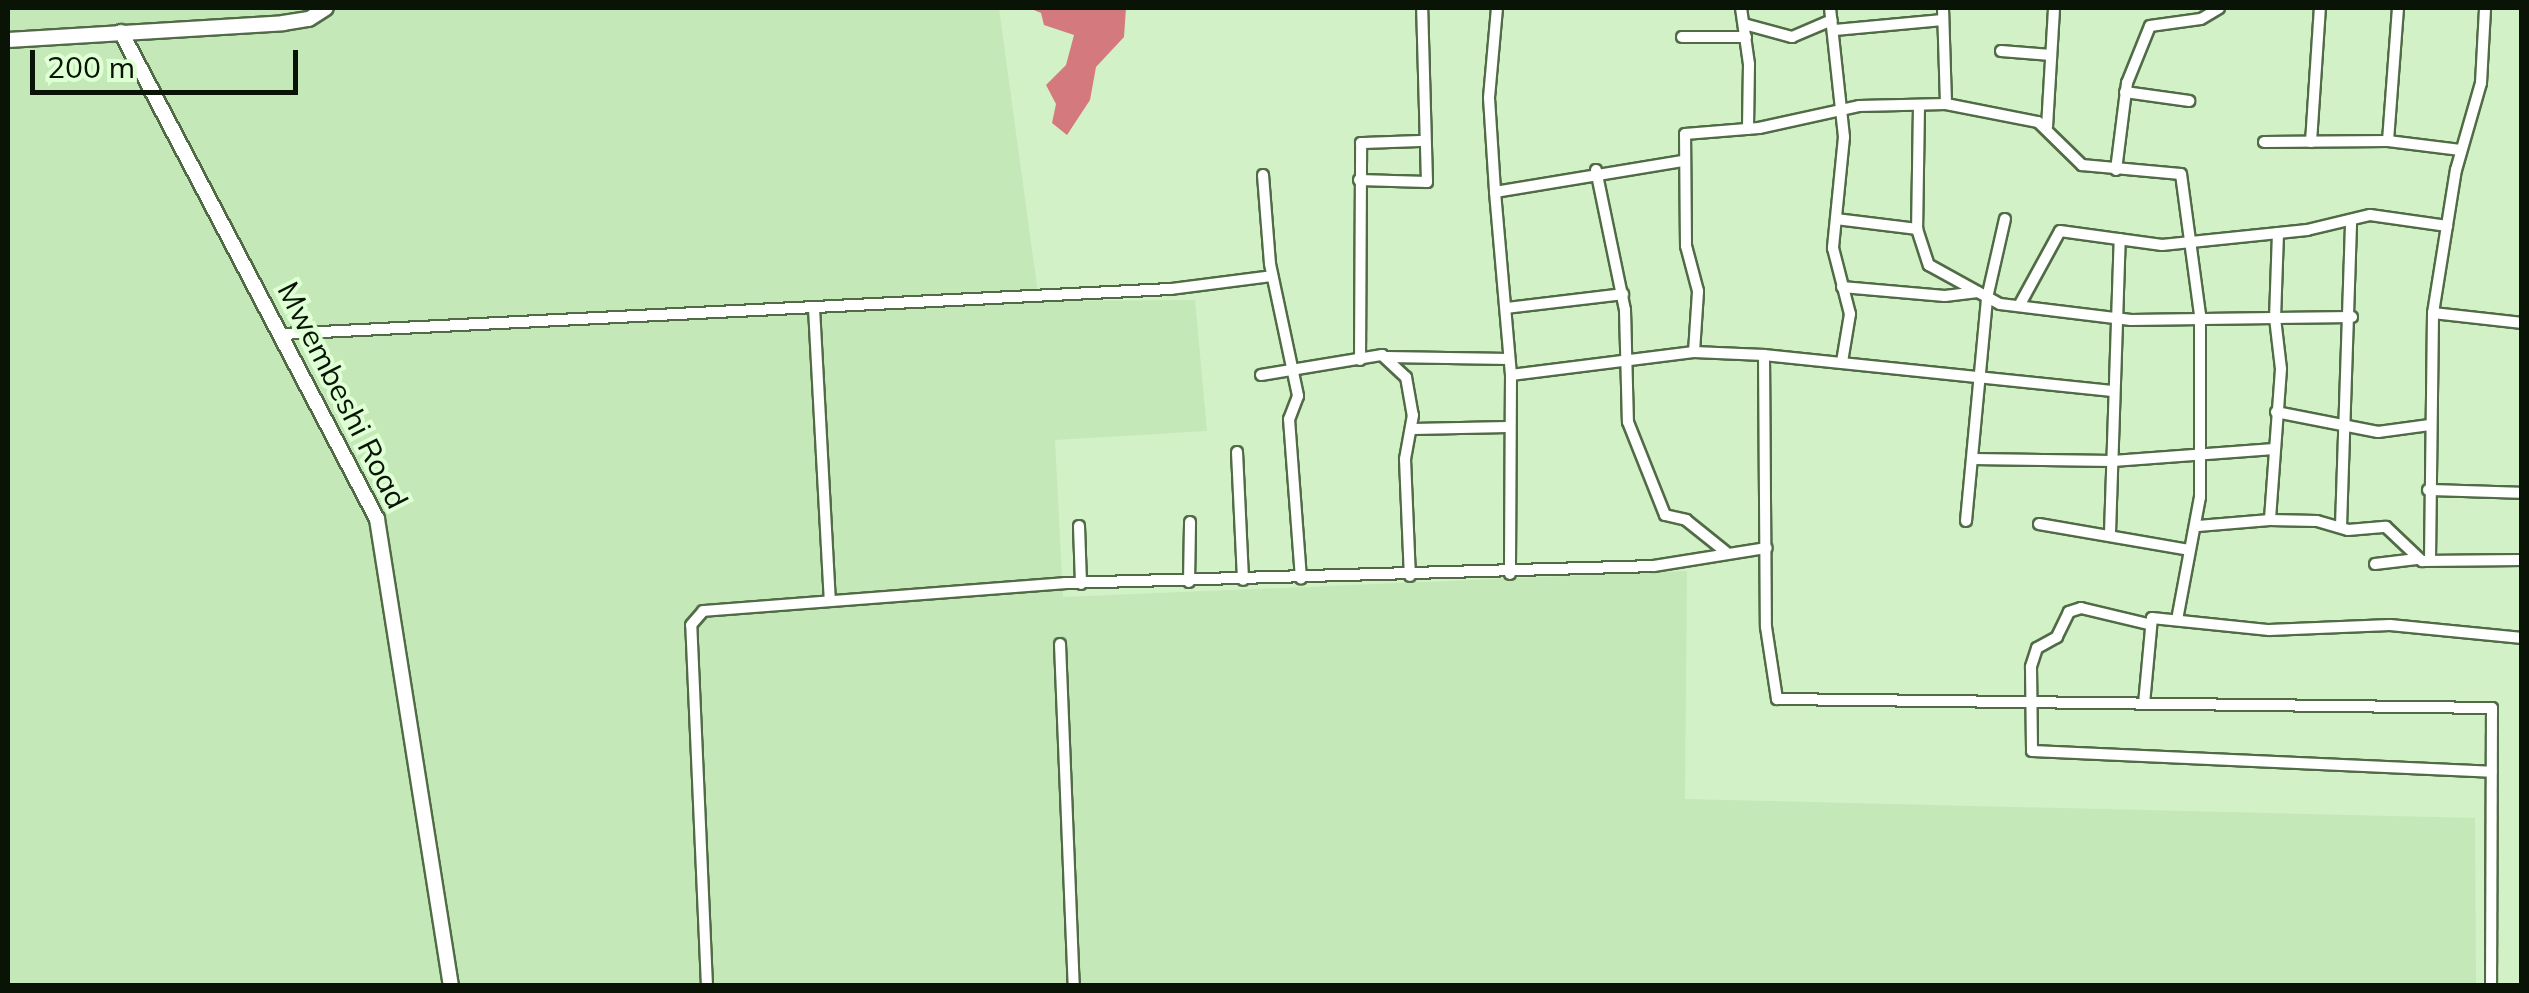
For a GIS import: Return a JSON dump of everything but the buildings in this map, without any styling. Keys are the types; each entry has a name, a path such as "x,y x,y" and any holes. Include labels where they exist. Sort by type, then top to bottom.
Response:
{"street":[{"path":"8,40 283,23 309,19 326,8"},
{"path":"1359,180 1426,182 1422,141 1422,8"},
{"path":"1497,8 1490,98 1511,375 1510,574"},
{"path":"1741,8 1746,37 1748,129"},
{"path":"1943,8 1946,104"},
{"path":"2047,127 2054,8"},
{"path":"2116,170 2125,92 2150,26 2201,19 2220,8"},
{"path":"2312,142 2320,8"},
{"path":"2388,142 2398,8"},
{"path":"2430,560 2433,312 2460,150 2482,83 2485,8"},
{"path":"1744,24 1792,36 1832,19 1944,20"},
{"path":"1832,19 1843,108 1833,248 1850,314 1842,362"},
{"name":"Mwembeshi Road","path":"120,32 370,501 383,539 451,986"},
{"path":"1682,37 1746,37"},
{"path":"2001,50 2050,56"},
{"path":"2125,92 2189,101"},
{"path":"1694,352 1698,291 1686,246 1681,136 1748,129 1843,108 1946,104 2047,127 2073,160 2116,170 2181,174 2200,315 2198,526 2177,620"},
{"path":"1919,106 1917,228 1929,264 1982,295 2019,306 2117,318 2352,317"},
{"path":"1360,360 1365,292 1359,180 1363,140 1422,141"},
{"path":"2264,142 2388,142 2460,150"},
{"path":"1495,192 1596,170 1682,161"},
{"path":"1596,170 1623,294 1629,360 1628,422 1664,515 1686,520 1726,552"},
{"path":"1263,175 1272,276 1298,396 1288,419 1301,578"},
{"path":"2019,306 2053,235 2074,230 2120,238 2191,242 2278,233 2370,214 2447,226"},
{"path":"1836,219 1917,228"},
{"path":"1966,521 1984,375 1982,295 2005,219"},
{"path":"2341,526 2352,317 2352,220"},
{"path":"2270,520 2278,233"},
{"path":"2110,533 2120,238"},
{"path":"282,334 1219,286 1272,276"},
{"path":"1842,287 1945,296 1982,295"},
{"path":"1506,308 1623,294"},
{"path":"814,308 830,599"},
{"path":"2433,312 2522,323"},
{"path":"1511,375 1694,352 1984,375 2112,391"},
{"path":"1764,355 1760,439 1767,548 1766,627 1778,700 2486,706 2493,718 2490,986"},
{"path":"1386,357 1410,387 1413,428 1404,459 1410,576"},
{"path":"1261,375 1386,357 1509,359"},
{"path":"2276,412 2346,422 2378,432 2430,425"},
{"path":"1413,428 1508,427"},
{"path":"1973,459 2113,462 2271,449"},
{"path":"1237,452 1243,580"},
{"path":"2428,490 2522,493"},
{"path":"2198,526 2270,520 2386,527 2418,559"},
{"path":"1189,582 1190,522"},
{"path":"2039,524 2110,533 2190,550"},
{"path":"1080,526 1081,584"},
{"path":"707,986 691,625 703,611 1081,584 1510,574 1676,565 1726,552 1767,548"},
{"path":"2376,564 2418,559 2522,560"},
{"path":"2148,624 2113,612 2070,612 2064,631 2037,648 2029,704 2032,751 2492,772"},
{"path":"2144,704 2148,624 2152,618 2294,631 2390,625 2522,638"},
{"path":"1060,644 1074,986"}],"shaded area":[{"path":"8,8 999,8 1039,301 1195,300 1207,431 1055,440 1063,597 1687,571 1685,799 2475,818 2476,985 8,985"},
{"path":"1029,8 1126,8 1124,37 1096,67 1090,100 1067,135 1052,123 1056,104 1046,85 1066,65 1074,35 1044,25 1041,13"}]}
